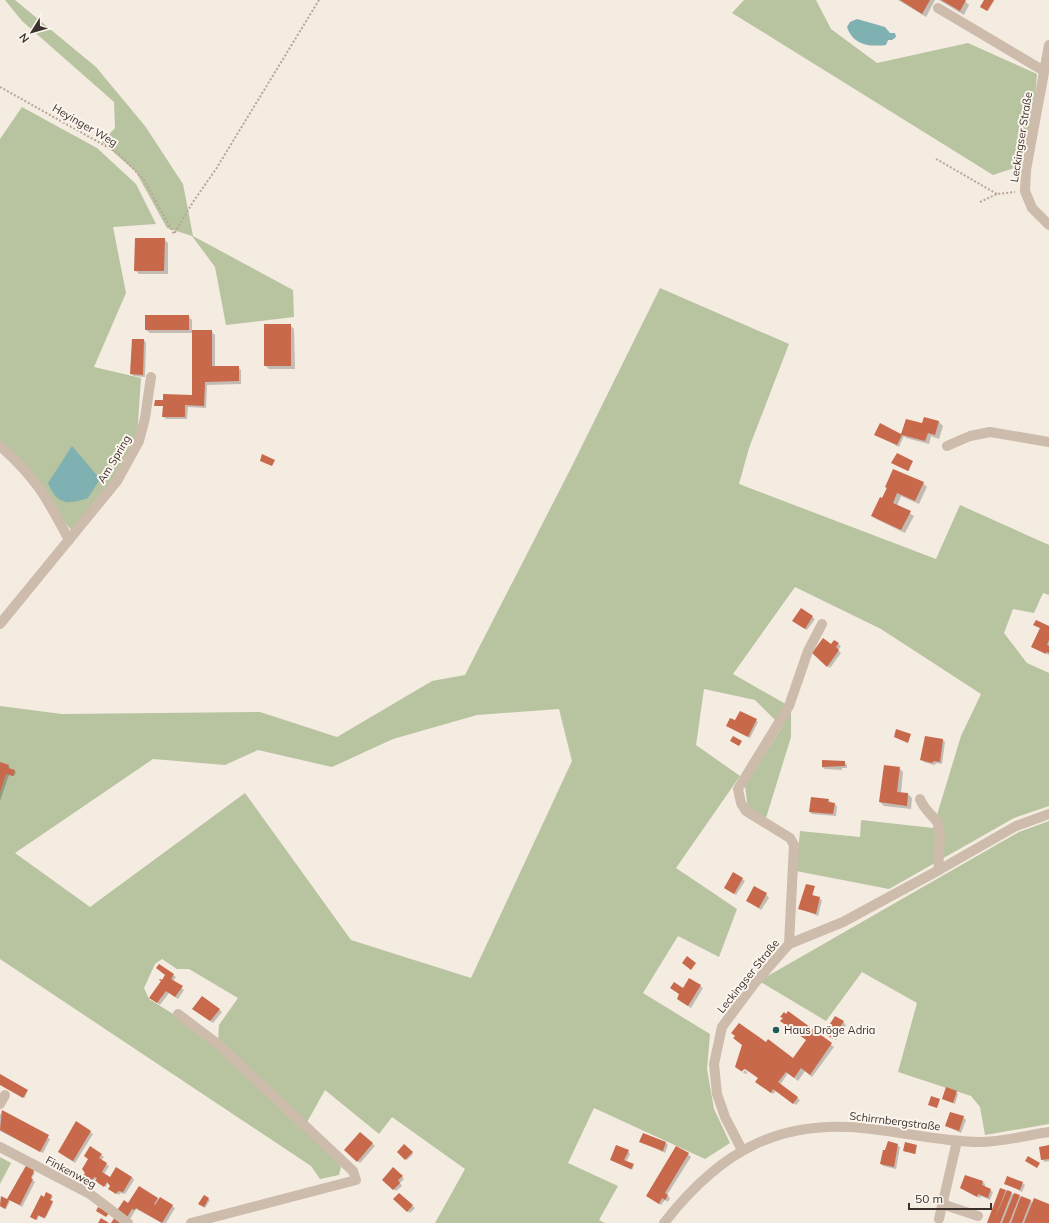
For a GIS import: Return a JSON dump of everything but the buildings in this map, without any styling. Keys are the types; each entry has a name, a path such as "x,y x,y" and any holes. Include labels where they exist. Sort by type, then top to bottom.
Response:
{"street":[{"path":"938,8 1044,71"},
{"name":"Leckingser Straße","path":"1049,45 1026,170 1025,191 1032,208 1049,224"},
{"name":"Am Spring","path":"0,624 117,481 139,441 145,418 151,377"},
{"path":"947,446 970,436 990,432 1049,442"},
{"path":"0,446 36,481 52,506 69,540"},
{"path":"790,944 794,846 790,838 746,811 741,803 738,789 789,706 808,651 822,624"},
{"path":"920,799 924,808 937,823 939,833 937,859 939,870"},
{"name":"Leckingser Straße","path":"742,1150 725,1117 717,1094 714,1064 722,1027 754,984 790,944 843,922 1016,826 1049,814"},
{"path":"178,1014 225,1050 353,1171 356,1180 228,1212 191,1223"},
{"name":"Schirrnbergstraße","path":"742,1150 780,1134 802,1129 835,1126 872,1129 957,1141 982,1142 1049,1132"},
{"path":"939,1219 957,1141"},
{"name":"Finkenweg","path":"0,1148 90,1194 128,1223"},
{"path":"664,1223 697,1184 721,1164 742,1150"},
{"path":"942,1204 978,1216"}],"path":[{"name":"Heyinger Weg","path":"0,87 118,153 144,180 174,234 193,202 216,169 319,0"},
{"path":"936,159 997,194"},
{"path":"980,202 997,194 1025,191"}],"green space":[{"path":"5,0 15,0 96,67 145,126 183,184 193,236 293,290 294,317 226,325 215,267 192,236 167,228 136,172 102,142 115,128 114,102 22,21"},
{"path":"744,0 816,0 831,29 877,63 968,43 1037,74 1029,163 993,175 732,13"},
{"path":"22,107 97,148 136,184 156,224 113,227 126,293 94,367 141,378 137,439 114,479 72,531 0,445 0,139"},
{"path":"660,288 789,344 749,448 739,484 936,559 960,505 1049,545 1049,595 1043,593 1034,613 1013,609 1004,633 1027,663 1049,673 1049,806 1014,818 889,889 796,871 800,831 860,837 861,820 933,828 961,736 981,694 881,629 795,587 733,674 791,707 791,737 766,818 748,809 745,786 782,727 755,700 704,689 696,745 740,776 676,868 737,909 719,957 678,936 643,993 710,1034 707,1069 714,1109 730,1143 705,1159 594,1108 568,1163 618,1186 599,1220 605,1223 435,1223 465,1169 392,1117 379,1134 325,1090 306,1124 341,1167 339,1175 320,1179 311,1166 0,959 0,706 62,714 260,712 337,737 432,681 465,675 572,466","holes":["559,709 572,761 471,978 351,940 245,793 90,907 15,853 153,759 225,765 258,750 332,767 393,739 477,715","162,959 177,969 189,969 238,998 219,1025 218,1042 149,999 144,988 155,964"]},
{"path":"1049,821 1049,1124 985,1135 980,1107 971,1096 898,1072 917,1003 862,972 826,1021 759,981 1019,832"},
{"path":"0,1157 11,1163 0,1184"}],"water":[{"path":"857,19 885,27 890,33 895,33 896,37 892,40 888,40 886,45 874,46 862,44 853,38 847,27 850,22"},
{"path":"72,446 100,479 88,498 68,502 55,496 48,483"}],"place":[{"name":"Haus Dröge Adria","path":"776,1030"}]}
